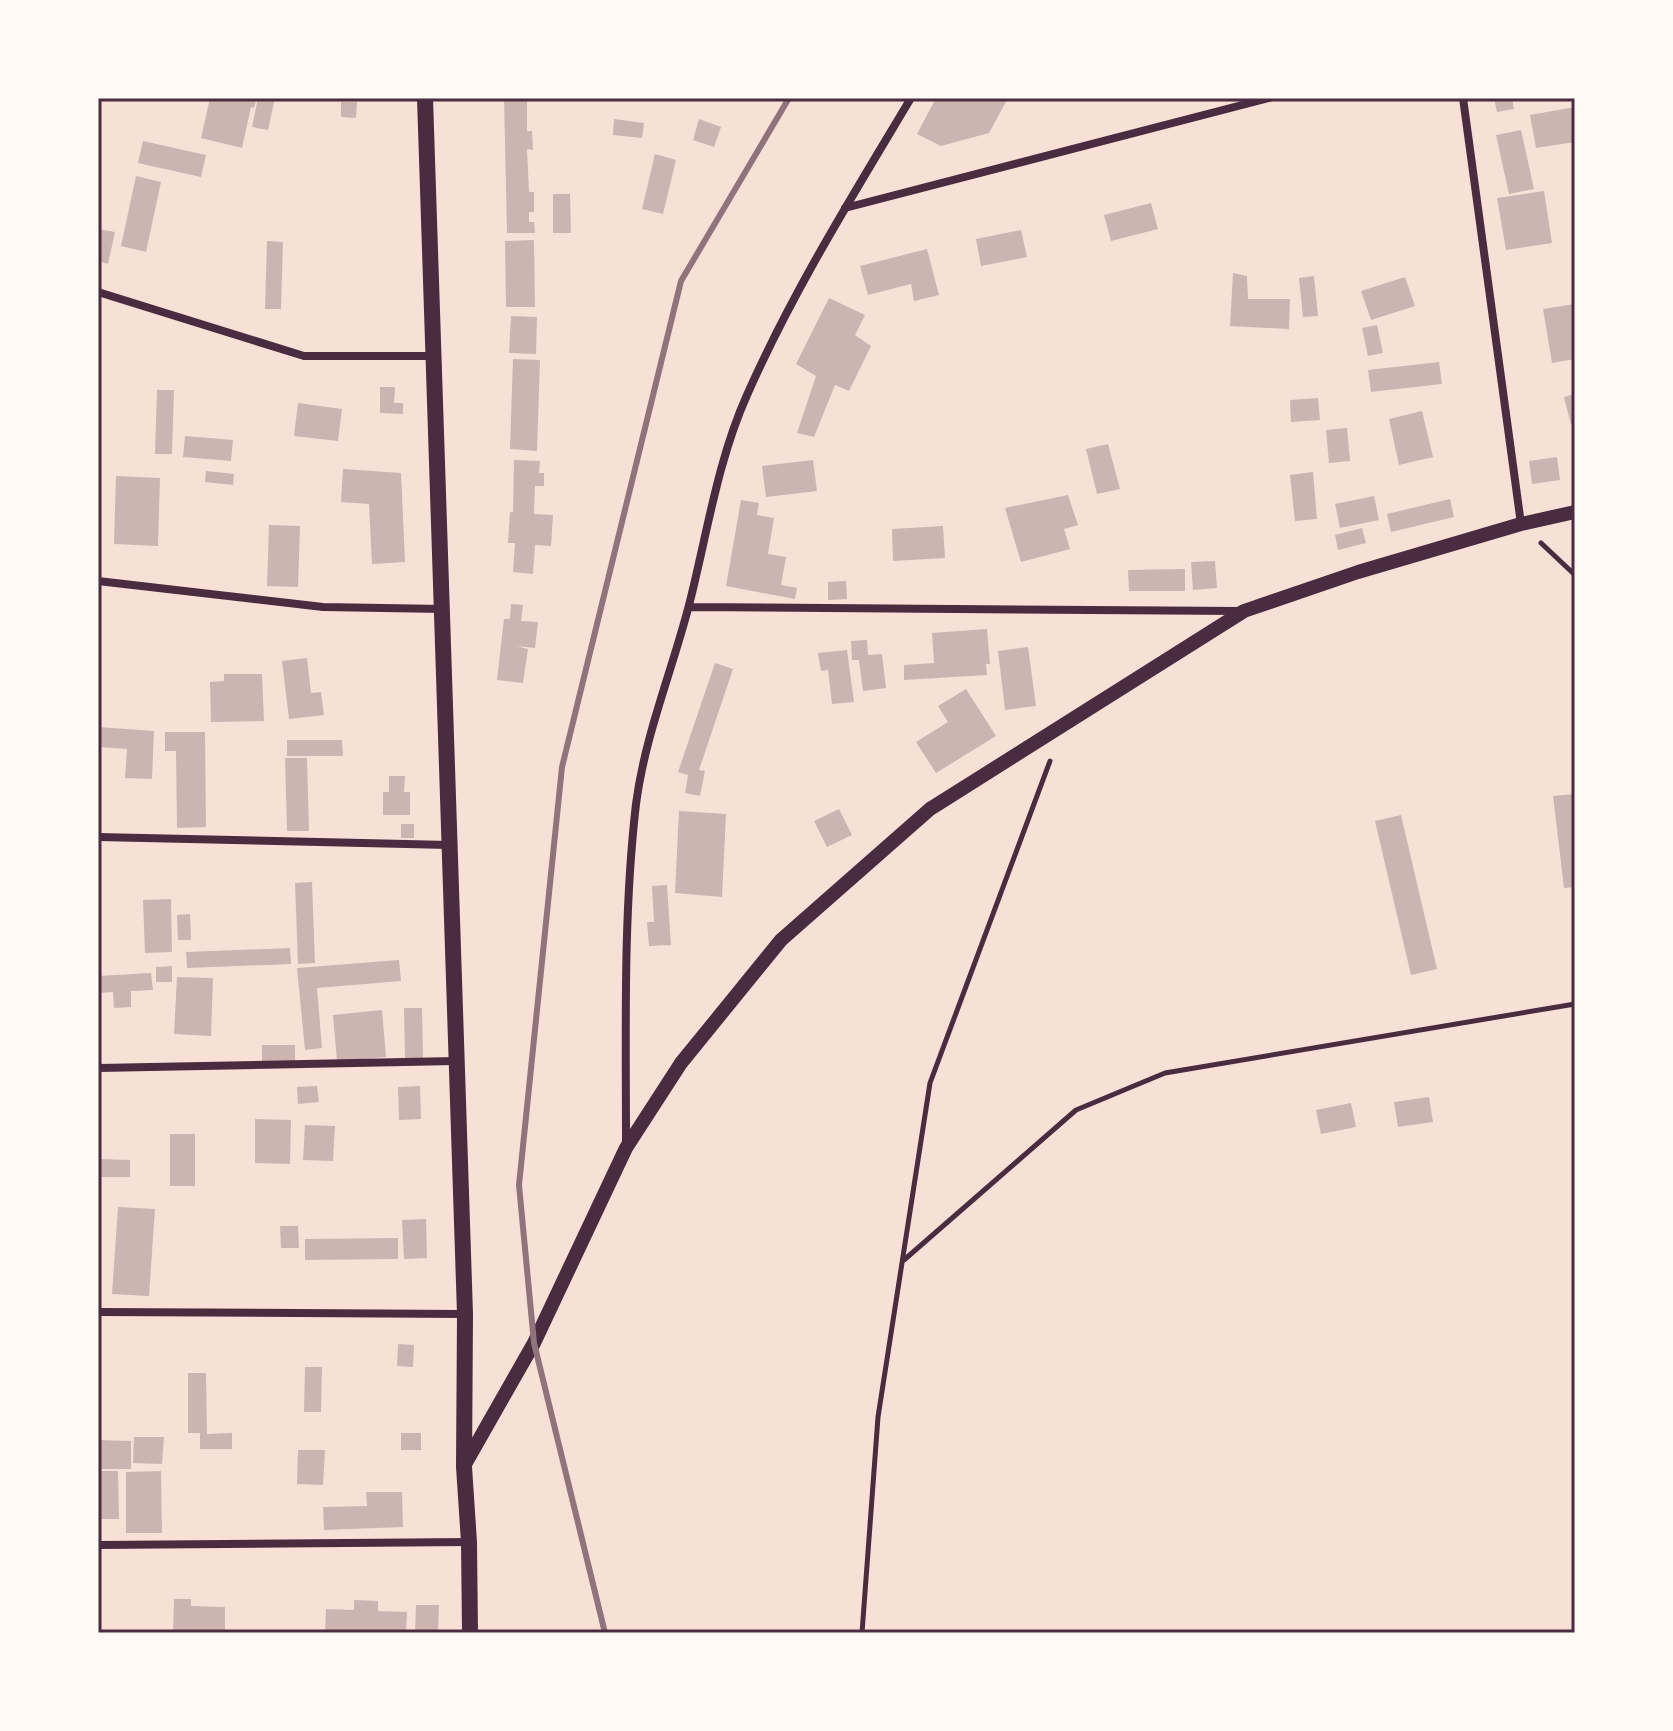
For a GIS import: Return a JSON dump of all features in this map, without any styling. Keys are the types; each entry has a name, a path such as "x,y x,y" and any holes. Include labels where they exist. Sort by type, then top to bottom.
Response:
{"main road":[{"path":"425,98 431,356 443,609 465,1314 464,1467 470,1633"}],"street":[{"path":"626,1148 628,926 636,802 659,701 689,607 715,489 745,398 788,308 911,98"},
{"path":"845,208 1269,98"},
{"path":"1463,98 1521,524"},
{"path":"98,292 304,356 431,356"},
{"path":"464,1467 534,1343 626,1148 681,1063 781,940 930,809 1244,611 1358,572 1521,524 1575,512"},
{"path":"98,581 323,607 443,609"},
{"path":"689,607 1244,611"},
{"path":"98,837 450,845"},
{"path":"98,1068 455,1061"},
{"path":"98,1312 465,1314"},
{"path":"98,1545 469,1542"}],"path":[{"path":"1521,524 1575,575"},
{"path":"862,1633 878,1417 930,1083 1064,723"},
{"path":"903,1261 1076,1110 1165,1073 1575,1004"}],"building":[{"path":"210,98 257,98 254,108 251,107 242,148 201,138"},
{"path":"258,98 275,98 268,130 252,127"},
{"path":"504,98 527,98 527,131 532,131 533,150 527,149 529,192 534,192 534,212 529,212 529,222 534,222 535,233 507,233"},
{"path":"936,98 1008,98 989,133 941,146 917,134"},
{"path":"1494,98 1512,98 1514,109 1497,112"},
{"path":"341,102 357,102 356,118 341,117"},
{"path":"1575,107 1575,142 1536,148 1530,115"},
{"path":"614,119 644,123 642,138 613,135"},
{"path":"699,119 721,127 714,147 693,140"},
{"path":"1521,130 1534,189 1509,194 1496,135"},
{"path":"143,141 206,155 201,177 138,163"},
{"path":"655,154 676,160 663,214 642,209"},
{"path":"136,176 161,182 146,252 121,246"},
{"path":"1544,191 1552,243 1506,250 1497,198"},
{"path":"553,194 570,194 571,233 553,233"},
{"path":"1151,203 1158,229 1111,241 1104,215"},
{"path":"98,229 115,232 108,264 98,261"},
{"path":"1021,230 1027,257 981,266 976,239"},
{"path":"534,240 535,307 506,307 505,241"},
{"path":"267,241 283,242 281,309 265,309"},
{"path":"927,249 939,295 914,301 911,284 868,295 860,266"},
{"path":"1233,273 1247,276 1248,299 1290,299 1289,329 1230,326"},
{"path":"1314,276 1318,316 1303,317 1299,278"},
{"path":"1405,277 1415,306 1371,320 1361,291"},
{"path":"829,298 865,315 855,335 871,346 849,391 835,385 814,437 797,433 816,376 796,364"},
{"path":"1575,304 1575,359 1552,363 1543,309"},
{"path":"511,316 537,317 536,354 509,353"},
{"path":"1377,325 1383,353 1368,356 1362,328"},
{"path":"513,359 540,360 537,451 510,449"},
{"path":"1439,362 1442,384 1371,392 1368,370"},
{"path":"380,387 395,387 394,403 403,403 403,414 380,413"},
{"path":"157,390 174,390 172,454 155,454"},
{"path":"1575,394 1575,424 1571,425 1564,397"},
{"path":"1318,398 1320,420 1291,422 1290,400"},
{"path":"298,403 342,409 338,441 294,436"},
{"path":"1422,411 1433,457 1399,465 1389,419"},
{"path":"1347,428 1350,461 1329,463 1326,430"},
{"path":"185,436 233,440 231,461 183,457"},
{"path":"1108,444 1120,489 1097,494 1086,449"},
{"path":"1557,457 1560,480 1532,484 1529,461"},
{"path":"514,460 540,461 539,473 544,473 544,486 535,486 534,514 553,515 551,546 535,545 533,574 513,572 515,543 508,543 510,512 513,512"},
{"path":"813,460 817,491 766,497 762,466"},
{"path":"343,469 401,473 405,562 372,564 369,504 341,502"},
{"path":"206,471 234,474 233,485 205,482"},
{"path":"1313,472 1317,519 1295,521 1290,475"},
{"path":"116,476 160,478 158,546 114,544"},
{"path":"1068,495 1078,525 1064,529 1070,549 1021,562 1005,508"},
{"path":"1374,496 1379,520 1340,528 1335,504"},
{"path":"1450,499 1454,517 1391,532 1387,514"},
{"path":"741,500 759,503 757,515 774,518 768,554 786,557 781,585 797,588 795,599 726,586"},
{"path":"269,525 300,526 298,587 267,586"},
{"path":"943,526 945,558 893,561 892,529"},
{"path":"1362,528 1366,543 1338,550 1335,535"},
{"path":"1215,561 1217,588 1193,590 1191,562"},
{"path":"1185,569 1185,591 1129,591 1128,570"},
{"path":"846,581 847,599 828,600 828,582"},
{"path":"511,604 523,605 521,621 538,622 535,648 516,646 528,649 523,683 497,680 504,619 510,619"},
{"path":"987,629 990,664 986,664 987,675 904,680 904,665 934,663 932,633"},
{"path":"867,640 868,655 882,654 886,688 863,691 859,660 852,660 851,641"},
{"path":"1028,647 1036,706 1005,710 998,651"},
{"path":"847,650 854,702 832,704 828,670 821,671 818,653"},
{"path":"307,658 311,693 321,692 324,715 289,719 282,661"},
{"path":"715,663 733,669 699,770 705,771 700,796 685,793 688,775 678,772"},
{"path":"224,674 262,674 264,721 211,722 210,682 224,681"},
{"path":"966,689 996,736 936,773 916,742 948,722 938,706"},
{"path":"98,727 154,731 152,779 125,778 127,749 98,747"},
{"path":"165,732 205,732 206,827 177,828 176,751 165,751"},
{"path":"287,740 342,740 343,756 287,756"},
{"path":"285,758 307,758 309,831 287,831"},
{"path":"389,776 405,776 404,792 410,792 410,815 383,815 383,792 389,792"},
{"path":"1575,794 1575,887 1564,888 1553,796"},
{"path":"839,809 852,835 827,847 814,821"},
{"path":"679,811 726,814 722,897 675,893"},
{"path":"1401,815 1437,969 1411,975 1375,821"},
{"path":"401,824 414,824 414,838 401,838"},
{"path":"312,882 315,963 298,964 295,883"},
{"path":"667,885 671,945 649,946 647,922 654,922 652,886"},
{"path":"171,899 172,952 145,953 143,900"},
{"path":"190,914 191,940 178,940 177,915"},
{"path":"290,948 291,964 187,968 186,952"},
{"path":"399,960 401,981 317,988 322,1048 305,1050 297,968"},
{"path":"172,966 172,982 156,982 156,967"},
{"path":"151,973 153,990 131,991 131,1007 114,1008 113,992 98,993 98,976"},
{"path":"177,977 213,978 211,1036 174,1034"},
{"path":"404,1008 422,1008 423,1059 405,1060"},
{"path":"382,1010 386,1057 337,1061 333,1015"},
{"path":"262,1045 295,1045 295,1061 262,1061"},
{"path":"317,1086 319,1102 298,1104 297,1087"},
{"path":"420,1086 421,1119 399,1120 398,1087"},
{"path":"1429,1097 1433,1122 1398,1127 1394,1102"},
{"path":"1351,1103 1356,1127 1321,1134 1316,1110"},
{"path":"255,1119 291,1120 290,1164 255,1163"},
{"path":"305,1125 335,1126 333,1161 303,1160"},
{"path":"170,1134 195,1134 195,1186 170,1186"},
{"path":"98,1159 130,1160 130,1177 98,1177"},
{"path":"118,1207 155,1209 149,1296 112,1294"},
{"path":"426,1219 427,1258 404,1259 402,1220"},
{"path":"280,1226 298,1226 299,1248 281,1248"},
{"path":"398,1238 398,1259 305,1260 305,1239"},
{"path":"398,1344 414,1345 413,1367 397,1366"},
{"path":"305,1367 322,1367 321,1412 304,1412"},
{"path":"188,1373 206,1373 207,1434 232,1433 232,1449 200,1449 200,1433 188,1433"},
{"path":"401,1433 421,1433 421,1450 401,1450"},
{"path":"134,1437 164,1437 162,1464 133,1463"},
{"path":"98,1440 131,1441 131,1469 98,1469"},
{"path":"298,1450 325,1450 323,1485 297,1484"},
{"path":"98,1471 118,1471 119,1519 98,1519"},
{"path":"161,1471 162,1533 126,1533 126,1472"},
{"path":"366,1492 402,1492 403,1527 324,1530 323,1507 367,1506"},
{"path":"174,1599 191,1599 191,1606 225,1607 225,1633 173,1633"},
{"path":"354,1600 378,1601 378,1611 407,1612 406,1633 325,1633 326,1609 354,1610"},
{"path":"416,1605 439,1605 438,1633 415,1633"}],"railway":[{"path":"605,1633 534,1343 519,1185 562,767 681,281 789,98"}]}
